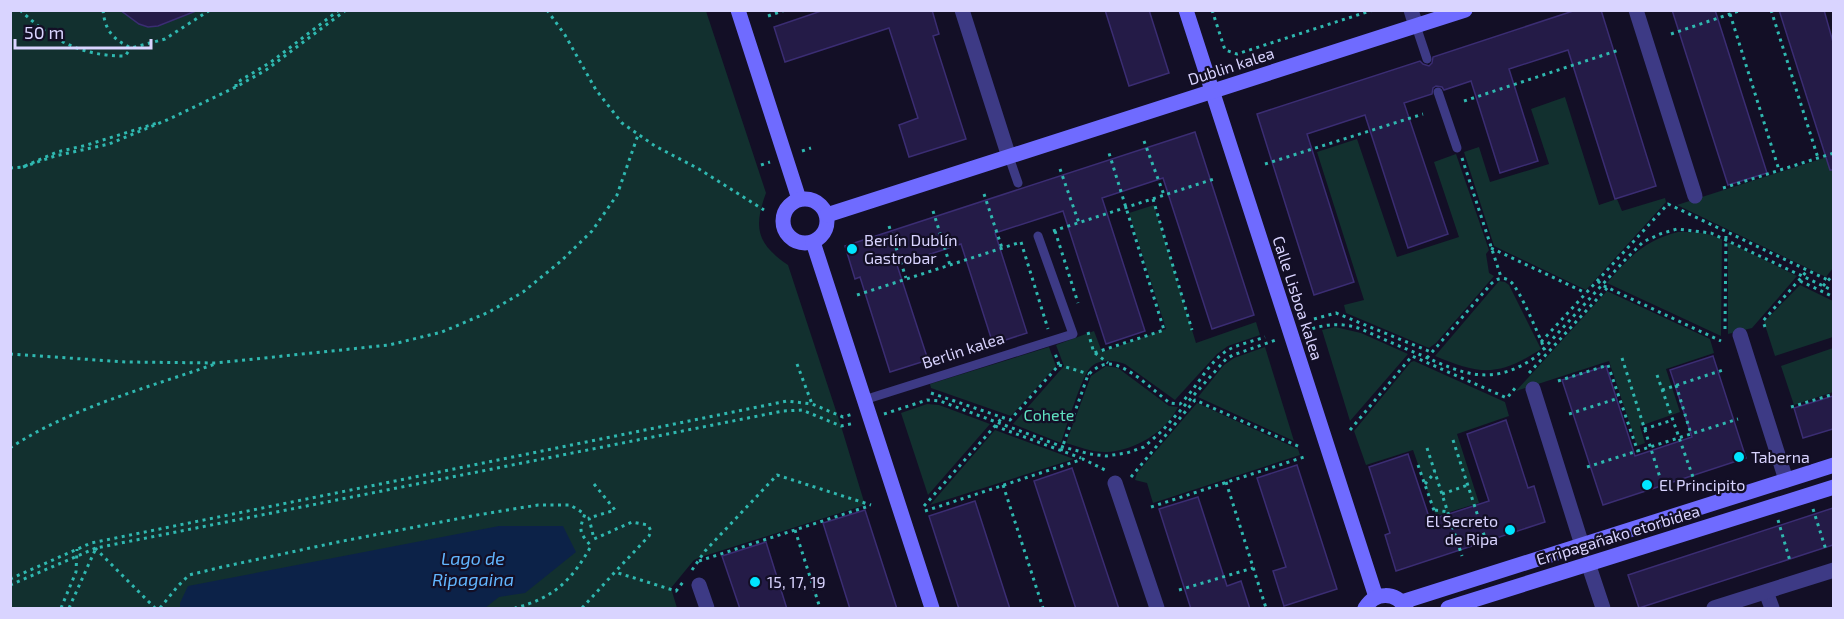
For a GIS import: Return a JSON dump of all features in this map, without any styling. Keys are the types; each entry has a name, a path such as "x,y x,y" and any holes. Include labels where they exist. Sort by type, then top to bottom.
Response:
{"street":[{"path":"738,10 799,199"},
{"path":"962,10 1009,157"},
{"name":"Calle Lisboa kalea","path":"1186,10 1376,597"},
{"path":"1411,10 1416,26"},
{"name":"Dublin kalea","path":"827,215 1465,10"},
{"path":"1636,10 1695,196"},
{"path":"808,198 816,201 827,215 827,226 822,236 813,242 796,241 790,238 783,228 783,216 788,205 799,199 808,198"},
{"path":"813,242 932,609"},
{"path":"1740,335 1786,480"},
{"name":"Erripagañako etorbidea","path":"1527,385 1582,545"},
{"name":"Erripagañako etorbidea","path":"1404,605 1582,545 1833,465"},
{"path":"1118,479 1157,609"},
{"name":"Erripagañako etorbidea","path":"1448,609 1833,487"},
{"path":"1588,563 1603,609"},
{"path":"1714,609 1833,570"},
{"path":"699,585 707,609"},
{"path":"1766,592 1772,609"},
{"path":"1365,609 1376,597 1390,596 1404,605"}],"lane":[{"path":"1416,26 1427,59"},
{"path":"1438,92 1457,148"},
{"path":"1009,157 1018,183"},
{"name":"Berlin kalea","path":"864,400 1073,334 1038,236"}],"path":[{"path":"20,10 43,32 74,48 102,56 125,56 132,48 165,39 210,10"},
{"path":"103,10 105,25 119,42 132,48"},
{"path":"236,87 236,83 271,62 339,10"},
{"path":"10,168 23,167 57,152 167,120 236,87 293,52 346,10"},
{"path":"547,10 565,35 608,108 622,123 655,146 699,169 764,210"},
{"path":"768,16 785,10"},
{"path":"1212,10 1225,50 1237,54 1373,10"},
{"path":"1671,34 1742,10"},
{"path":"1771,10 1818,158"},
{"path":"1730,15 1779,170"},
{"path":"1464,101 1619,51"},
{"path":"1265,164 1423,114"},
{"path":"10,354 126,362 216,363 389,345 442,332 489,312 523,292 561,261 592,231 617,195 638,135"},
{"path":"1144,141 1164,195"},
{"path":"1457,148 1501,278"},
{"path":"1095,353 1164,330 1109,153"},
{"path":"1723,188 1833,153"},
{"path":"1060,169 1079,223"},
{"path":"984,194 1002,248"},
{"path":"1153,199 1192,330"},
{"path":"1541,342 1668,204 1828,280"},
{"path":"933,211 950,265"},
{"path":"889,226 906,279"},
{"path":"1529,373 1602,285 1643,242 1677,229 1698,230 1725,239 1833,291"},
{"path":"1055,231 1080,307"},
{"path":"1598,281 1602,285 1723,340 1726,232"},
{"path":"1491,248 1586,293"},
{"path":"1765,327 1763,321 1807,271"},
{"path":"1823,286 1833,274"},
{"path":"1425,360 1491,284 1501,278 1514,284 1546,351"},
{"path":"1799,280 1833,297"},
{"path":"1350,430 1412,356 1474,376 1496,375 1524,365 1546,351 1608,287"},
{"path":"1314,319 1336,313 1431,352"},
{"path":"10,585 96,548 783,411 802,410 841,426 927,400 940,401 1062,449 1118,479 1132,474 1221,363 1233,355 1324,325 1345,325 1361,329 1507,398 1527,385"},
{"path":"1087,329 1095,353 1110,364 1121,366 1170,403 1180,404 1193,397"},
{"path":"1062,449 1106,456 1127,453 1144,447 1193,397 1218,359 1229,349 1265,337"},
{"path":"1622,358 1664,490"},
{"path":"10,448 30,435 85,410 216,363"},
{"path":"797,364 812,404"},
{"path":"1062,449 1089,374 1096,368 1110,364"},
{"path":"1059,365 1089,374"},
{"path":"1558,381 1608,365 1638,452"},
{"path":"1662,390 1723,370"},
{"path":"1657,375 1694,480"},
{"path":"1676,385 1691,434"},
{"path":"1791,408 1833,394"},
{"path":"1193,397 1300,447"},
{"path":"1569,414 1620,398"},
{"path":"10,579 91,543 787,401 812,404 843,417"},
{"path":"1002,418 925,508 1083,459"},
{"path":"1587,467 1738,419"},
{"path":"1644,429 1673,420"},
{"path":"1453,440 1488,547"},
{"path":"1427,448 1462,556"},
{"path":"1151,507 1304,457"},
{"path":"1418,465 1436,516"},
{"path":"1425,484 1435,472"},
{"path":"615,572 676,591 713,542 777,475 871,506 698,562"},
{"path":"1226,482 1266,609"},
{"path":"582,609 649,536 651,531 648,525 632,522 594,538 589,518 615,510 594,484"},
{"path":"1003,485 1042,609"},
{"path":"1442,494 1468,486"},
{"path":"160,609 189,575 211,570 477,515 538,505 570,505 585,514 580,525 581,534 591,546 579,568 556,592 533,604 515,609"},
{"path":"1434,509 1448,512"},
{"path":"1814,509 1826,550"},
{"path":"1778,520 1790,561"},
{"path":"795,530 820,609"},
{"path":"91,543 155,609"},
{"path":"69,609 96,548"},
{"path":"61,609 76,572 77,549"},
{"path":"1179,590 1253,568"}],"green space":[{"path":"10,11 706,11 766,193 760,216 761,234 770,250 788,265 865,505 694,560 671,588 677,608 11,608"},
{"path":"1565,97 1599,205 1617,199 1622,211 1665,198 1666,202 1586,290 1494,246 1464,152 1479,147 1490,182 1549,164 1531,109"},
{"path":"1357,139 1397,257 1459,237 1434,162 1456,154 1489,250 1486,254 1489,273 1494,276 1436,343 1429,348 1346,313 1344,305 1364,300 1317,152"},
{"path":"1833,155 1833,268 1826,277 1677,205"},
{"name":"Cohete","path":"1154,205 1196,343 1256,322 1260,335 1228,346 1217,354 1175,400 1125,364 1107,361 1094,365 1083,381 1061,443 1013,424 1064,366 1056,345 1094,331 1102,352 1166,329 1129,213"},
{"path":"1678,232 1695,232 1722,239 1721,336 1607,283 1646,245"},
{"path":"1728,242 1797,276 1752,328 1728,334"},
{"path":"1499,281 1509,285 1541,349 1513,365 1489,370 1465,367 1435,356"},
{"path":"1800,285 1833,301 1833,337 1775,356 1764,322"},
{"path":"1607,291 1710,339 1714,353 1666,369 1680,412 1640,426 1645,443 1637,446 1609,361 1516,391"},
{"path":"1335,327 1361,333 1408,354 1350,421 1322,330"},
{"path":"1049,347 1056,366 1011,416 931,388 930,384"},
{"path":"1265,347 1294,441 1198,397 1224,365 1234,358"},
{"path":"1833,348 1833,392 1794,405 1781,366"},
{"path":"1414,361 1505,402 1509,416 1457,434 1479,503 1436,516 1413,450 1366,465 1354,431"},
{"path":"1106,366 1118,368 1169,406 1178,407 1158,432 1129,448 1103,452 1066,443 1091,376"},
{"path":"1197,403 1298,449 1300,455 1153,503 1147,483 1135,480 1137,473"},
{"path":"927,404 939,405 990,424 928,495 901,413"},
{"path":"995,430 1074,459 930,505"}],"water":[{"name":"Lago de Ripagaina","path":"499,526 563,526 576,552 525,593 499,597 485,608 180,608 188,586"}],"building":[{"path":"120,10 196,11 158,26 148,27 139,24"},
{"path":"824,10 932,10 939,34 933,36 966,139 909,157 899,125 918,118 889,28 785,62 774,27"},
{"path":"1105,10 1149,10 1169,73 1129,86"},
{"path":"1576,10 1601,10 1656,186 1615,199 1568,50 1509,69 1538,161 1500,173 1471,81 1444,90 1436,86 1432,94 1404,103 1448,234 1408,248 1365,115 1307,134 1354,282 1314,295 1257,114 1420,61 1429,66 1433,57"},
{"path":"1672,10 1715,10 1767,173 1728,185"},
{"path":"1779,10 1824,10 1833,42 1833,170 1830,170"},
{"path":"1195,132 1254,315 1212,329 1163,178 1102,198 1145,331 1106,344 1063,211 995,233 1027,333 993,344 961,244 897,265 928,360 890,372 860,277 855,279 845,246"},
{"path":"1713,356 1746,458 1603,505 1562,380 1606,366 1635,456 1692,437 1670,370"},
{"path":"1833,396 1833,429 1803,438 1794,408"},
{"path":"1506,420 1528,488 1534,486 1545,522 1396,571 1385,535 1390,533 1369,467 1408,454 1430,520 1489,501 1467,434"},
{"path":"1297,465 1337,589 1284,606 1273,571 1286,567 1257,478"},
{"path":"1072,468 1119,609 1076,609 1034,481"},
{"path":"1198,497 1227,586 1241,581 1250,609 1191,609 1159,509"},
{"path":"975,501 1010,609 959,609 929,516"},
{"path":"1833,508 1833,545 1639,608 1628,575"},
{"path":"865,510 897,609 850,609 823,523"},
{"name":"15, 17, 19","path":"766,542 787,609 740,609 722,556"}],"place":[{"name":"Berlín Dublín Gastrobar","path":"852,249"},
{"name":"Taberna","path":"1739,457"},
{"name":"El Principito","path":"1647,485"},
{"name":"El Secreto de Ripa","path":"1510,530"},
{"name":"15, 17, 19","path":"755,582"}]}
